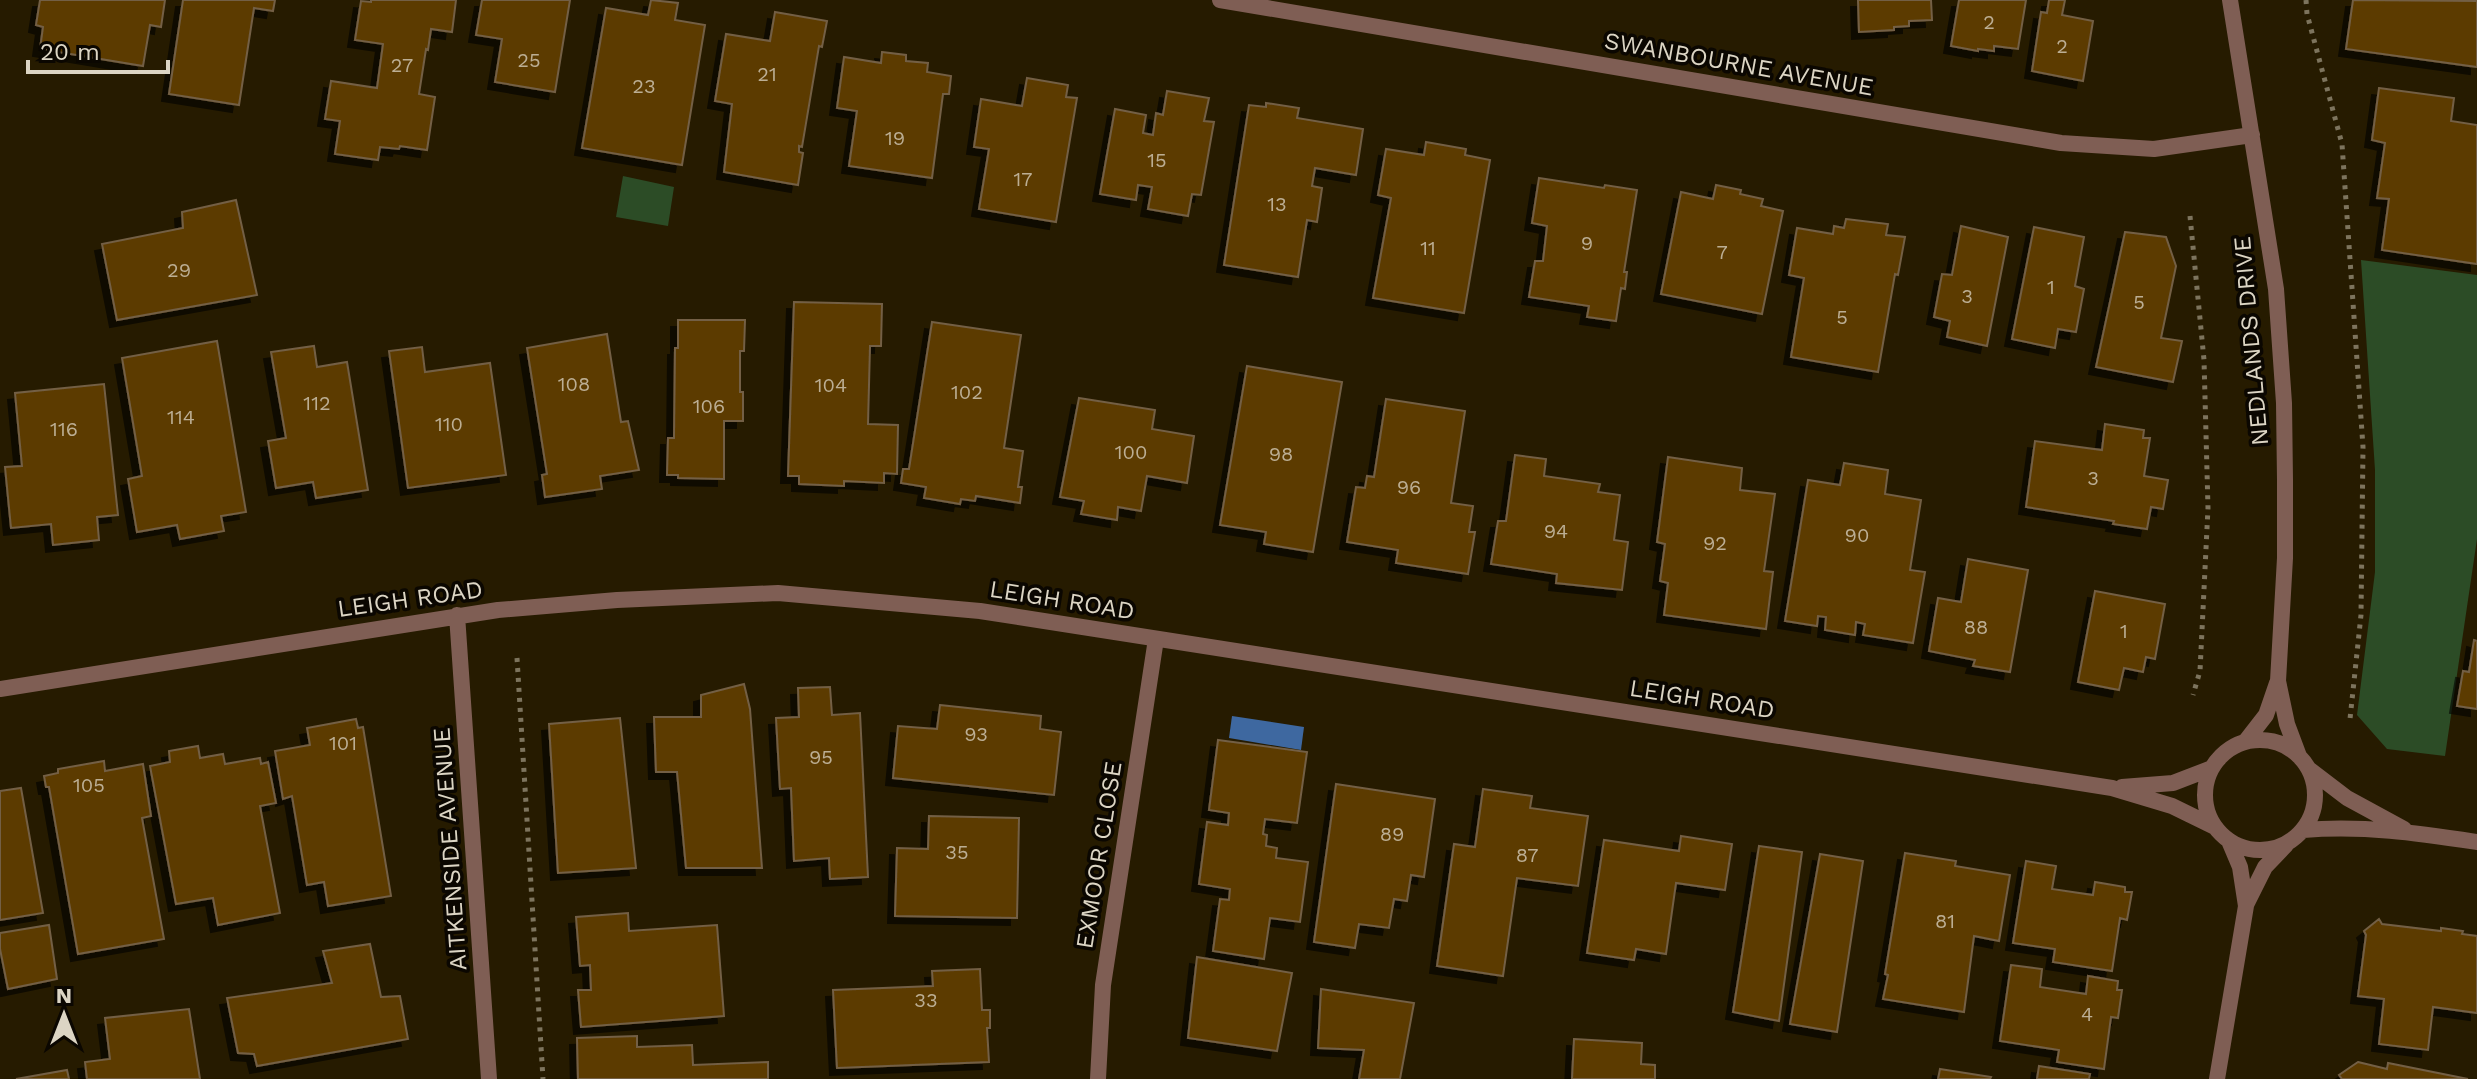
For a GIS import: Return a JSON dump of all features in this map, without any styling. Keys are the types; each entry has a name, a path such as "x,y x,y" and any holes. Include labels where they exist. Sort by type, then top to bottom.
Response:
{"street":[{"name":"SWANBOURNE AVENUE","path":"1220,0 2061,143 2154,149 2252,135"},
{"name":"NEDLANDS DRIVE","path":"2230,0 2276,289 2284,403 2285,558 2278,681"},
{"name":"LEIGH ROAD","path":"0,689 457,615 617,600 778,593 980,611 2112,788 2172,806 2215,827"},
{"name":"AITKENSIDE AVENUE","path":"457,615 489,1079"},
{"name":"EXMOOR CLOSE","path":"1098,1079 1103,985 1156,639"},
{"path":"2246,906 2240,867 2229,841 2215,827 2208,813 2206,782 2221,757 2245,742 2266,715 2278,681"},
{"path":"2217,1079 2246,906 2265,867 2303,830 2315,801 2315,785 2287,724 2278,681"},
{"path":"2245,742 2274,742 2347,798 2409,831"},
{"name":"LEIGH ROAD","path":"2112,788 2173,783 2212,768"},
{"path":"2303,830 2345,827 2409,831 2477,842"},
{"path":"2229,841 2259,851 2289,842"}],"path":[{"path":"2306,0 2307,14 2342,144 2363,447 2361,615 2350,719"},
{"path":"2190,216 2204,360 2208,508 2200,671 2193,695"},
{"path":"517,658 543,1079"}],"green space":[{"path":"623,176 674,187 668,226 616,217"},
{"path":"2361,260 2477,275 2477,539 2445,756 2387,749 2357,715 2375,572 2375,470"}],"water":[{"path":"1232,716 1304,727 1301,750 1229,738"}],"building":[{"path":"40,0 165,0 161,27 150,25 143,66 40,49 43,27 36,25"},
{"path":"183,0 275,0 273,11 254,8 239,105 169,94"},
{"path":"456,0 452,32 431,29 426,49 419,94 435,97 427,150 380,147 378,160 335,154 340,121 325,119 331,81 377,88 383,44 355,40 361,1"},
{"path":"482,0 570,0 555,92 495,82 502,39 476,35"},
{"path":"651,0 678,3 675,20 705,25 682,165 582,148 606,8 648,15"},
{"path":"1858,0 1931,0 1932,20 1909,21 1909,26 1894,27 1894,30 1859,32"},
{"path":"1959,0 2026,0 2018,49 1994,46 1994,51 1978,51 1951,46"},
{"path":"2049,0 2065,0 2062,15 2093,21 2083,81 2032,71 2041,12 2047,13"},
{"path":"2353,0 2477,1 2477,67 2346,49"},
{"path":"775,12 827,21 822,47 819,46 802,147 799,146 799,152 803,153 798,185 724,172 732,104 715,101 726,34 770,41"},
{"path":"882,52 906,55 906,61 928,63 927,72 951,76 949,94 943,94 932,178 849,166 857,111 837,108 844,57 881,63"},
{"path":"1027,78 1068,85 1066,97 1077,98 1056,222 979,209 989,149 974,147 981,99 1022,106"},
{"path":"2379,88 2454,98 2451,121 2477,125 2477,264 2382,250 2389,199 2377,198 2385,143 2372,140"},
{"path":"1167,91 1209,98 1204,121 1214,122 1201,195 1192,194 1188,216 1148,209 1152,187 1138,185 1136,200 1100,194 1115,109 1146,115 1143,133 1153,135 1156,113 1163,115"},
{"path":"1266,103 1299,108 1297,118 1363,129 1356,175 1315,168 1312,186 1322,188 1317,222 1307,220 1298,277 1224,265 1249,105 1266,107"},
{"path":"1426,142 1466,149 1465,155 1490,160 1464,313 1373,298 1391,198 1378,195 1386,149 1424,155"},
{"path":"1539,178 1637,190 1624,272 1627,272 1625,289 1621,288 1616,321 1587,317 1589,306 1529,297 1535,261 1543,261 1547,226 1532,223"},
{"path":"1716,185 1741,190 1740,194 1763,199 1761,206 1783,211 1762,314 1661,294 1681,192 1713,199"},
{"path":"236,200 257,295 117,320 102,244 183,228 182,212"},
{"path":"1846,219 1888,224 1886,235 1905,237 1898,275 1895,274 1878,372 1791,357 1804,278 1789,275 1797,228 1833,234 1834,226 1844,228"},
{"path":"1961,226 2008,237 1987,346 1947,337 1950,321 1934,317 1942,274 1952,275"},
{"path":"2034,227 2084,237 2075,286 2084,289 2076,332 2058,329 2055,348 2012,339"},
{"path":"2125,232 2166,237 2176,266 2161,338 2182,341 2173,382 2096,367"},
{"path":"794,302 882,304 881,346 870,346 868,424 898,425 897,474 884,473 884,483 844,481 844,486 799,484 799,476 788,476"},
{"path":"678,320 745,320 744,351 740,351 743,421 724,421 724,479 667,475 668,438 674,438"},
{"path":"932,322 1021,335 1004,448 1023,451 1018,487 1022,487 1020,503 976,496 975,501 961,499 960,504 924,498 926,487 901,483 903,469 909,469"},
{"path":"607,334 621,422 628,421 639,470 600,476 602,489 545,497 542,475 547,474 527,348"},
{"path":"217,341 246,512 221,516 224,531 180,539 177,525 137,532 128,479 142,476 122,358"},
{"path":"314,346 317,367 347,362 368,490 316,498 313,482 276,488 268,441 286,438 271,352"},
{"path":"422,347 425,372 490,363 506,475 408,488 389,351"},
{"path":"1247,366 1342,382 1313,552 1264,544 1266,532 1220,525"},
{"path":"104,384 118,515 97,517 99,540 53,545 51,524 11,528 5,467 22,466 15,393"},
{"path":"1079,398 1155,410 1152,429 1194,436 1187,483 1147,476 1141,511 1118,507 1117,520 1081,514 1084,501 1060,497"},
{"path":"1386,399 1465,411 1451,503 1473,506 1469,532 1475,532 1468,574 1396,563 1398,550 1347,542 1356,487 1365,488 1367,476 1374,477"},
{"path":"2105,424 2144,430 2143,438 2150,438 2144,476 2168,480 2163,509 2151,507 2147,529 2026,507 2035,441 2102,450"},
{"path":"1515,455 1546,459 1544,476 1600,484 1598,492 1620,495 1614,540 1628,542 1622,590 1556,583 1557,574 1491,564 1498,521 1506,521"},
{"path":"1668,457 1742,468 1740,490 1775,494 1764,571 1773,572 1766,629 1664,615 1668,583 1660,581 1665,544 1657,542"},
{"path":"1844,463 1888,470 1885,494 1921,500 1910,570 1925,572 1913,643 1863,635 1865,624 1856,622 1855,635 1825,630 1826,617 1818,616 1817,626 1785,621 1808,480 1840,485"},
{"path":"1968,559 2028,570 2010,672 1973,666 1975,660 1929,651 1938,598 1961,602"},
{"path":"2095,591 2165,604 2155,659 2146,657 2143,672 2124,668 2119,690 2078,682"},
{"path":"2474,640 2477,641 2477,709 2457,706 2463,671 2469,672"},
{"path":"744,684 750,709 762,868 686,868 677,772 656,772 654,717 701,717 701,695"},
{"path":"830,687 832,715 860,713 868,877 830,879 829,858 794,861 791,788 780,789 776,718 799,717 798,688"},
{"path":"940,705 1041,716 1040,729 1061,732 1054,795 893,778 898,726 937,729"},
{"path":"620,718 636,868 558,873 549,724"},
{"path":"356,719 358,728 363,727 391,896 328,906 324,882 307,885 292,796 283,799 275,751 310,745 307,728"},
{"path":"1218,740 1307,752 1297,823 1265,819 1263,834 1267,835 1266,846 1277,848 1276,858 1308,862 1300,922 1270,918 1264,959 1213,951 1220,899 1229,900 1230,889 1199,884 1207,822 1228,825 1229,813 1209,810"},
{"path":"198,746 200,758 223,754 225,764 260,758 261,764 268,762 276,803 260,806 280,913 218,925 213,898 176,904 150,766 170,762 169,751"},
{"path":"104,761 105,771 143,764 151,816 142,818 164,939 78,954 49,787 46,787 44,776 58,773 58,769"},
{"path":"1336,784 1435,799 1424,877 1411,875 1407,901 1394,899 1389,928 1359,924 1355,948 1314,942"},
{"path":"21,788 43,913 0,920 0,791"},
{"path":"1483,789 1532,796 1530,808 1588,816 1578,886 1517,878 1503,976 1437,966 1454,844 1475,847"},
{"path":"929,816 1019,818 1017,918 895,916 897,848 928,849"},
{"path":"1681,836 1732,844 1725,890 1676,883 1666,954 1636,949 1634,960 1587,953 1604,840 1679,851"},
{"path":"1759,846 1802,852 1779,1021 1733,1012"},
{"path":"1905,853 1956,861 1955,866 2010,875 1999,941 1974,936 1964,1012 1883,999"},
{"path":"1820,854 1863,861 1837,1032 1790,1024"},
{"path":"2026,861 2056,866 2052,889 2093,895 2095,882 2125,887 2125,892 2132,892 2127,920 2120,918 2112,971 2053,962 2055,949 2013,943"},
{"path":"628,913 629,931 717,925 724,1016 581,1027 578,990 591,990 590,965 580,966 576,917"},
{"path":"2379,919 2382,924 2441,931 2441,928 2477,936 2477,1013 2433,1007 2428,1050 2379,1044 2384,999 2358,996 2364,931"},
{"path":"49,925 57,979 8,989 0,933"},
{"path":"370,944 381,997 400,996 408,1039 257,1066 254,1054 238,1053 227,998 332,983 323,951"},
{"path":"1197,957 1292,973 1277,1051 1188,1038"},
{"path":"2011,965 2042,969 2040,987 2086,994 2088,976 2118,981 2117,990 2122,990 2118,1018 2111,1017 2104,1069 2057,1062 2059,1050 2000,1041"},
{"path":"980,969 982,1010 990,1010 990,1028 987,1028 989,1062 837,1068 833,990 933,986 932,971"},
{"path":"1321,989 1414,1003 1400,1079 1359,1079 1364,1050 1318,1048"},
{"path":"189,1009 200,1079 87,1079 85,1062 110,1059 105,1018"},
{"path":"637,1036 637,1047 692,1045 693,1065 768,1062 768,1079 578,1079 577,1038"},
{"path":"1574,1039 1642,1043 1641,1064 1655,1065 1655,1079 1572,1079"},
{"path":"2358,1062 2387,1069 2388,1063 2468,1079 2342,1079 2339,1075"},
{"path":"2039,1066 2090,1074 2089,1079 2037,1079"},
{"path":"1940,1069 1991,1077 1938,1079"},
{"path":"67,1070 69,1079 16,1079"}]}
